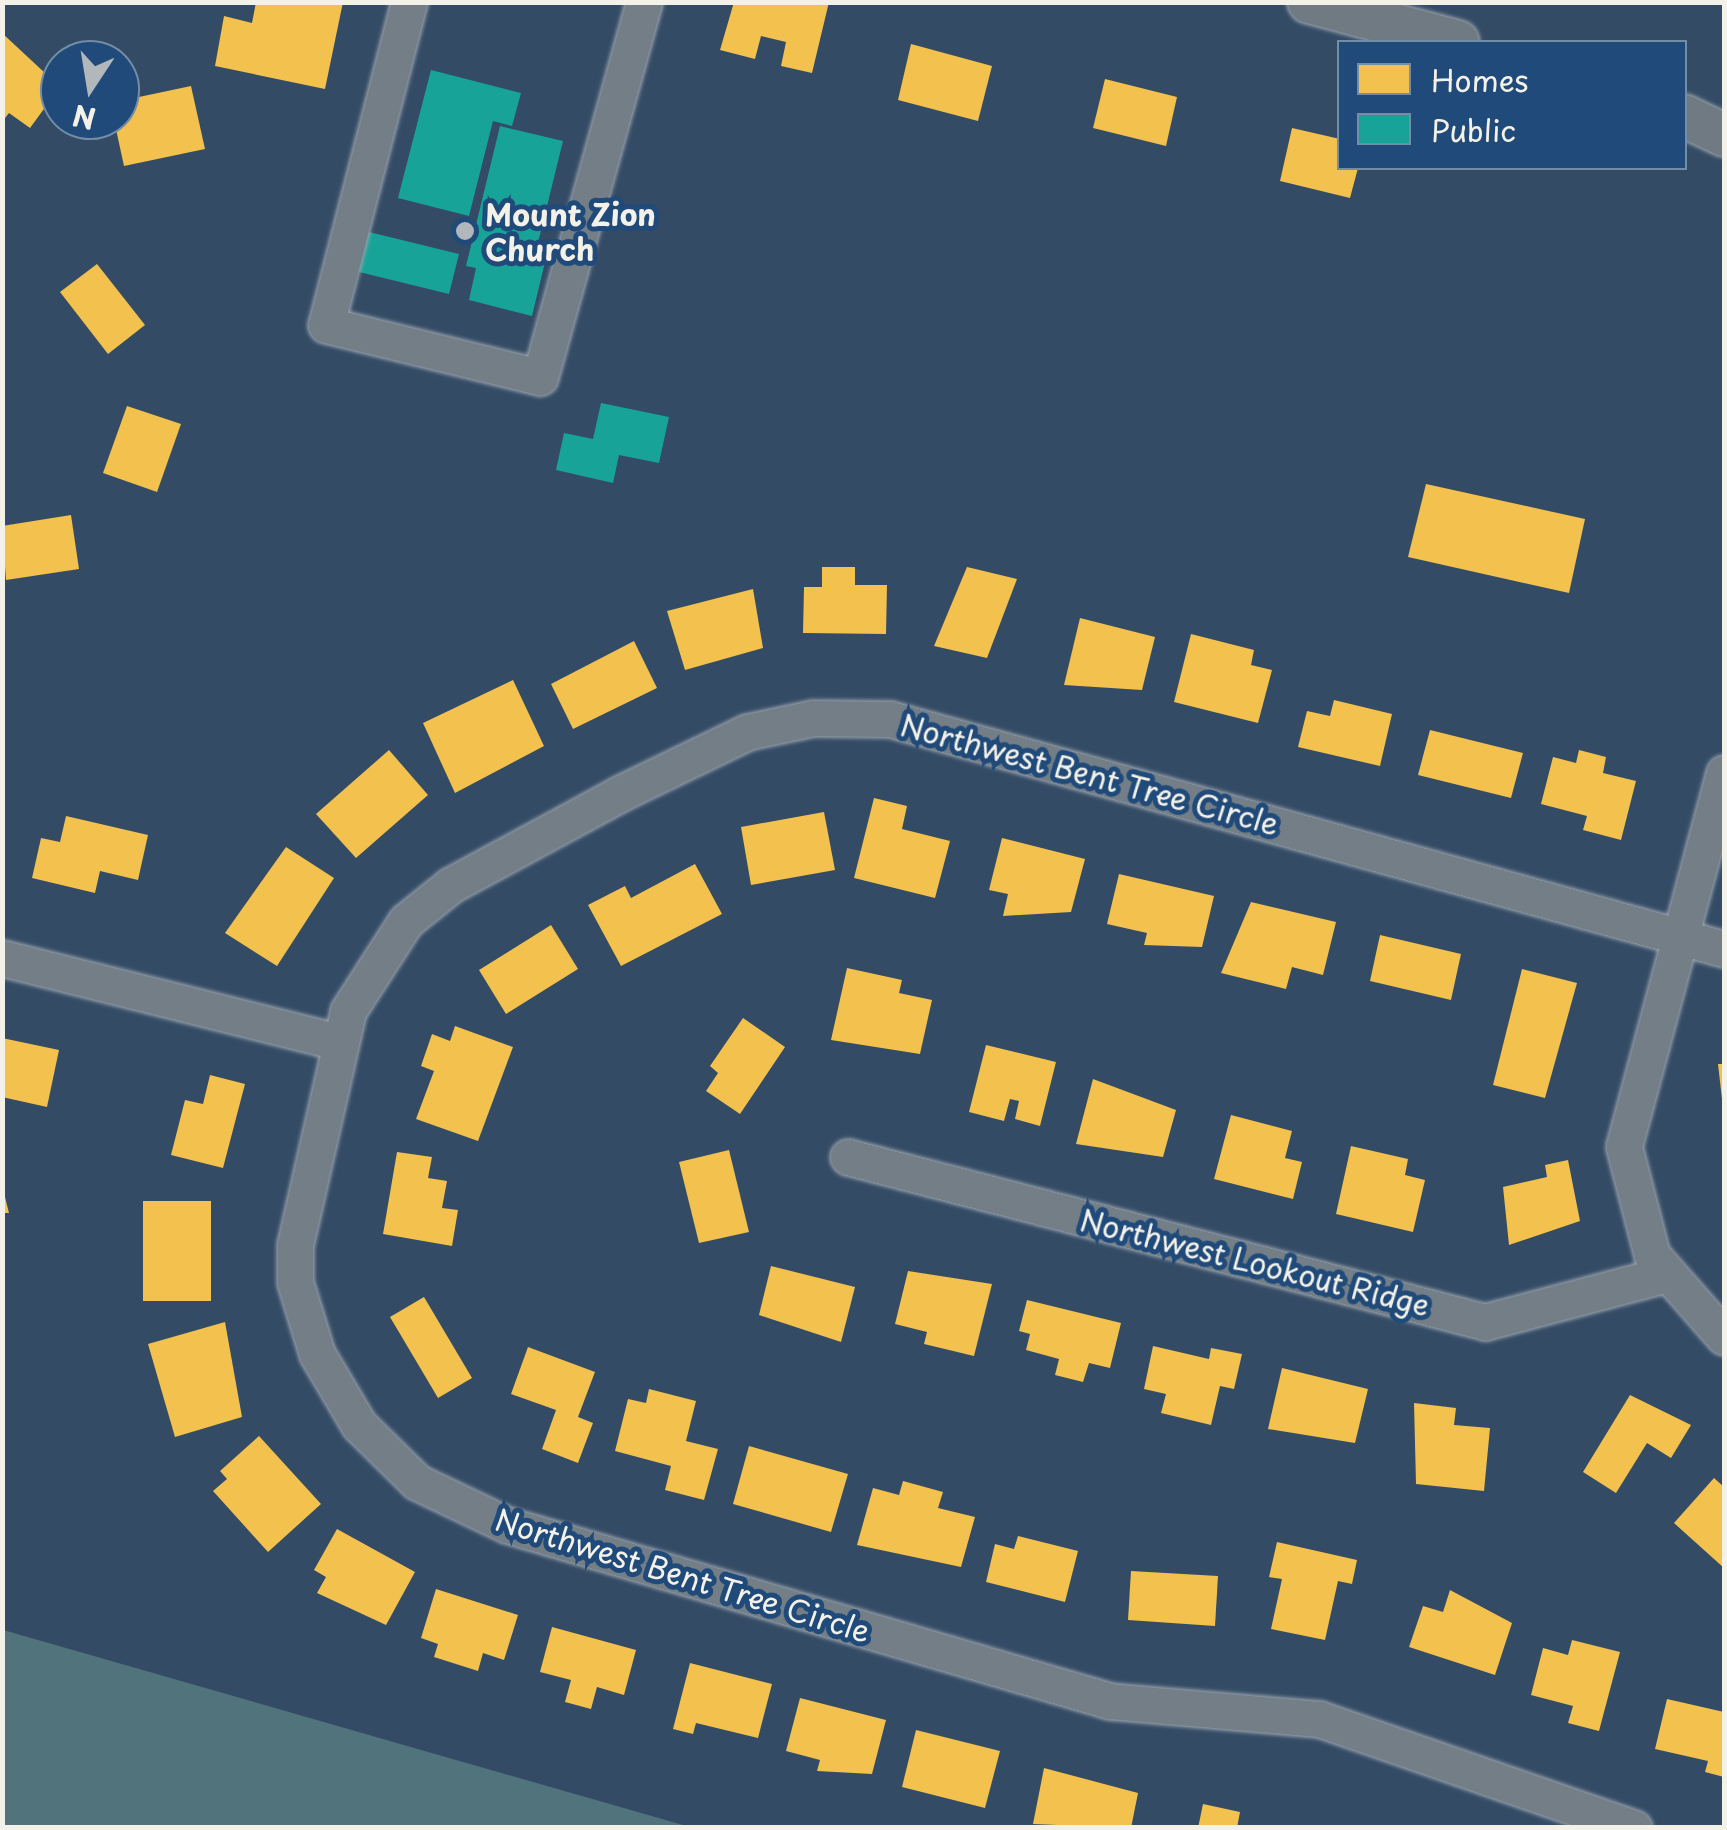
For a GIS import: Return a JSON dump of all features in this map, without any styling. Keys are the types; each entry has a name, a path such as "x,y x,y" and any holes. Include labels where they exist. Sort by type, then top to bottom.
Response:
{"main road":[{"path":"1309,2 1451,40"},
{"path":"1687,117 1724,135"}],"street":[{"path":"409,2 326,325 540,377 644,2"},
{"name":"Northwest Bent Tree Circle","path":"1634,1828 1319,1719 1110,1702 507,1525 416,1482 334,1392 295,1282 300,1205 338,1042 380,953 450,885 747,732 813,718 890,719 1724,949"},
{"path":"1724,772 1624,1147 1663,1275 1724,1337"},
{"path":"2,958 338,1042"},
{"name":"Northwest Lookout Ridge","path":"848,1157 1485,1322 1663,1275"}],"green space":[{"path":"3,1630 690,1827 3,1827"}],"building: Homes":[{"path":"256,2 343,2 325,89 215,66 224,16 252,23"},
{"path":"734,2 829,2 812,73 781,66 786,42 761,36 755,59 720,50"},
{"path":"2,33 40,68 40,114 30,128 9,113 2,122"},
{"path":"911,44 992,66 978,121 898,100"},
{"path":"1105,79 1177,97 1166,146 1093,128"},
{"path":"191,86 205,149 124,166 118,140 140,140 140,97"},
{"path":"1292,128 1337,138 1337,170 1357,170 1350,198 1280,181"},
{"path":"97,264 145,325 108,354 60,292"},
{"path":"127,406 181,424 157,492 103,473"},
{"path":"1426,484 1585,519 1569,593 1408,557"},
{"path":"71,515 79,569 6,580 2,526"},
{"path":"822,567 855,567 855,585 887,585 886,634 803,633 804,587 822,587"},
{"path":"967,567 1017,579 987,658 934,646"},
{"path":"753,589 763,648 685,670 667,611"},
{"path":"1080,618 1155,637 1142,690 1064,685"},
{"path":"1191,634 1254,650 1251,665 1272,670 1258,723 1174,702"},
{"path":"634,641 657,688 573,729 551,684"},
{"path":"513,680 544,746 455,793 423,723"},
{"path":"1334,700 1392,714 1380,766 1298,747 1307,711 1330,716"},
{"path":"1430,730 1523,753 1511,798 1418,775"},
{"path":"389,750 428,795 356,858 316,814"},
{"path":"1579,750 1606,757 1603,773 1636,781 1621,840 1583,830 1587,816 1541,804 1553,757 1576,763"},
{"path":"874,798 907,806 902,829 950,841 935,898 854,878"},
{"path":"824,812 835,870 751,885 741,827"},
{"path":"66,816 148,835 138,880 100,871 95,893 32,878 41,838 60,842"},
{"path":"1002,838 1085,859 1071,912 1003,916 1008,894 989,890"},
{"path":"286,847 334,878 277,966 225,933"},
{"path":"695,864 722,914 621,966 588,905 625,886 631,898"},
{"path":"1119,874 1214,896 1202,947 1144,945 1147,933 1107,924"},
{"path":"1251,902 1336,922 1323,975 1292,967 1286,989 1221,973"},
{"path":"551,925 578,969 506,1014 479,970"},
{"path":"1380,935 1461,954 1451,1000 1370,981"},
{"path":"847,968 902,980 899,993 932,1000 920,1054 831,1040"},
{"path":"1522,969 1577,983 1545,1098 1493,1085"},
{"path":"743,1018 785,1047 740,1114 706,1091 718,1073 710,1066"},
{"path":"455,1026 513,1047 478,1141 416,1119 434,1071 421,1066 432,1034 450,1041"},
{"path":"2,1038 59,1050 47,1107 2,1097"},
{"path":"986,1045 1056,1062 1040,1126 1015,1119 1019,1101 1010,1099 1004,1121 969,1112"},
{"path":"1718,1064 1724,1064 1724,1099 1722,1099"},
{"path":"210,1075 245,1084 223,1168 171,1155 185,1100 203,1104"},
{"path":"1093,1079 1176,1110 1163,1157 1076,1144"},
{"path":"1231,1115 1292,1131 1285,1158 1302,1162 1293,1199 1214,1179"},
{"path":"1351,1146 1408,1159 1405,1175 1425,1180 1413,1232 1336,1214"},
{"path":"729,1150 749,1232 699,1243 679,1162"},
{"path":"397,1152 432,1157 428,1178 447,1181 442,1208 458,1210 452,1246 383,1234"},
{"path":"1568,1160 1580,1221 1509,1245 1503,1187 1547,1177 1545,1165"},
{"path":"2,1185 9,1213 2,1213"},
{"path":"143,1201 211,1201 211,1301 143,1301"},
{"path":"771,1266 855,1287 841,1342 759,1315"},
{"path":"908,1271 992,1284 974,1356 924,1344 927,1332 895,1324"},
{"path":"424,1297 472,1378 438,1398 390,1317"},
{"path":"1027,1300 1121,1323 1110,1368 1089,1363 1083,1382 1055,1375 1059,1359 1026,1350 1030,1334 1019,1331"},
{"path":"225,1322 242,1417 175,1437 148,1344"},
{"path":"1153,1346 1209,1359 1211,1348 1242,1354 1234,1389 1220,1386 1211,1425 1161,1413 1166,1394 1144,1389"},
{"path":"528,1347 595,1372 578,1417 593,1423 578,1463 542,1449 556,1410 511,1394"},
{"path":"1282,1368 1368,1389 1355,1443 1268,1429"},
{"path":"649,1389 696,1401 686,1441 718,1449 704,1500 665,1490 671,1466 615,1451 628,1399 646,1403"},
{"path":"1630,1395 1691,1425 1671,1458 1647,1443 1616,1493 1583,1472"},
{"path":"1414,1403 1456,1408 1454,1425 1490,1428 1484,1491 1416,1484"},
{"path":"259,1436 321,1504 268,1552 213,1491 227,1479 220,1471"},
{"path":"749,1446 848,1474 831,1532 733,1504"},
{"path":"1714,1478 1724,1487 1724,1568 1674,1523"},
{"path":"903,1481 943,1492 938,1508 975,1517 961,1567 857,1545 873,1488 899,1495"},
{"path":"337,1529 415,1572 386,1625 317,1593 326,1577 314,1570"},
{"path":"1018,1536 1078,1551 1065,1602 986,1582 995,1544 1014,1549"},
{"path":"1277,1542 1357,1560 1352,1584 1338,1581 1325,1640 1271,1629 1282,1579 1269,1577"},
{"path":"1131,1571 1218,1576 1215,1626 1128,1620"},
{"path":"436,1589 518,1615 504,1660 483,1653 478,1671 434,1657 438,1644 421,1638"},
{"path":"1450,1590 1512,1623 1495,1675 1409,1647 1423,1606 1443,1612"},
{"path":"552,1627 636,1650 624,1695 597,1687 591,1709 565,1702 571,1680 540,1672"},
{"path":"1572,1640 1620,1652 1599,1731 1568,1723 1573,1706 1531,1695 1543,1648 1568,1655"},
{"path":"690,1663 772,1684 758,1738 696,1723 693,1734 673,1729"},
{"path":"800,1698 886,1720 872,1774 817,1771 820,1760 786,1751"},
{"path":"1667,1699 1724,1712 1724,1777 1705,1772 1708,1761 1655,1749"},
{"path":"916,1730 1000,1751 985,1808 902,1787"},
{"path":"1044,1768 1138,1793 1131,1828 1033,1824"},
{"path":"1203,1804 1240,1812 1237,1828 1198,1828"}],"building: Public":[{"path":"431,70 521,93 512,126 493,121 469,216 398,198"},
{"path":"500,126 563,141 535,255 546,258 532,316 469,300 476,268 466,266"},
{"path":"369,232 459,254 449,294 359,272"},
{"path":"601,403 669,417 659,463 619,455 613,483 556,470 564,433 593,439"}],"place":[{"name":"Mount Zion Church","path":"465,231"}]}
